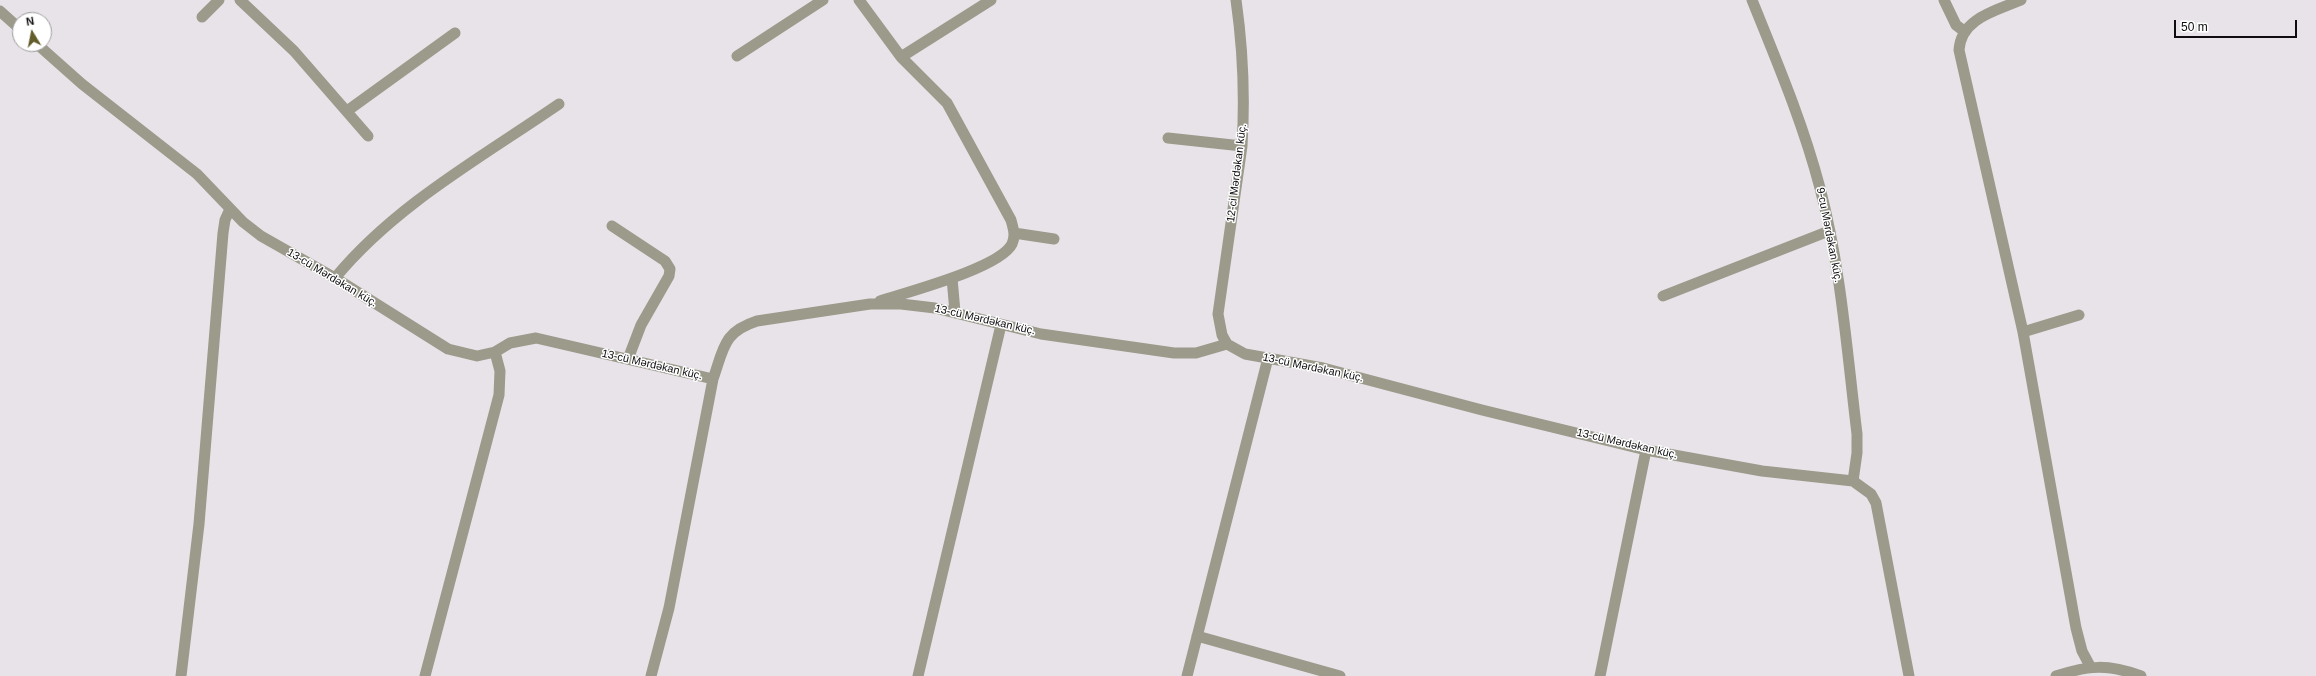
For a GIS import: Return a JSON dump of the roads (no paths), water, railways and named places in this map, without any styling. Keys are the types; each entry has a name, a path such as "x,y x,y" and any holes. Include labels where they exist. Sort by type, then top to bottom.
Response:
{"street":[{"path":"202,17 219,0"},
{"path":"240,0 294,51 368,136"},
{"path":"737,56 823,0"},
{"path":"859,0 901,57 947,103 1011,220 1014,233 1012,244 1002,255 952,278 870,304"},
{"path":"901,57 991,0"},
{"name":"12-ci Mərdəkan küç.","path":"1227,344 1222,335 1218,314 1242,146 1244,87 1236,0"},
{"name":"9-cu Mərdəkan küç.","path":"1752,0 1805,137 1829,231 1839,283 1857,434 1857,453 1854,481"},
{"path":"1944,0 1956,25 1964,31"},
{"path":"2021,0 1980,18 1964,31 1960,40 1961,57 2023,332 2076,628 2082,651 2090,666"},
{"path":"0,11 12,22"},
{"path":"347,111 455,33"},
{"name":"13-cü Mərdəkan küç.","path":"46,52 82,84 197,174 230,209 261,236 335,278 448,349 477,356 495,352 510,343 536,338 712,379 728,338 742,326 757,321 870,304 908,305 954,312 1041,334 1174,353 1196,353 1227,344 1245,354 1323,368 1482,410 1646,450 1762,472 1854,481"},
{"path":"335,278 355,254 429,192 559,104"},
{"path":"1168,138 1242,146"},
{"path":"181,676 199,524 223,233 225,220 230,209"},
{"path":"612,226 665,261 670,269 669,276 641,324 628,359"},
{"path":"1663,296 1829,231"},
{"path":"1014,233 1054,239"},
{"path":"952,278 954,312"},
{"path":"2023,332 2079,315"},
{"path":"918,676 1001,325"},
{"path":"425,676 499,395 500,371 495,352"},
{"path":"1187,676 1268,358"},
{"path":"651,676 669,608 712,379"},
{"path":"1600,676 1646,450"},
{"path":"1854,481 1871,494 1876,503 1910,676"},
{"path":"1197,636 1340,676"},
{"path":"2056,676 2090,666 2114,668 2141,676"}]}
